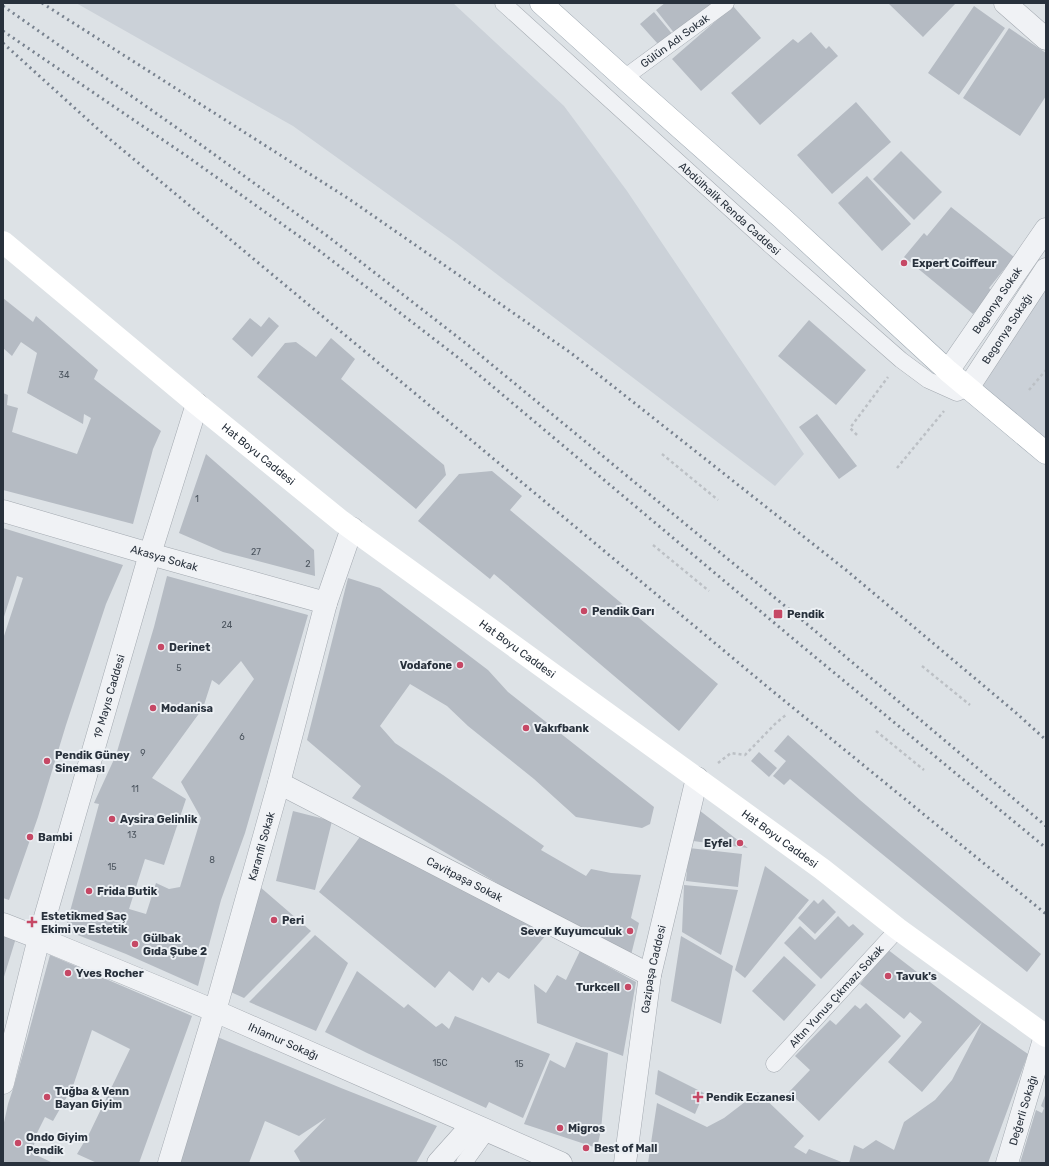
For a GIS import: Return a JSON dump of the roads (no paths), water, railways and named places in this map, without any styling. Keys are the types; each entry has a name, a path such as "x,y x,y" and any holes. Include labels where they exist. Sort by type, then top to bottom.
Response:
{"street":[{"path":"541,3 782,218 948,371 1046,453"},
{"path":"1005,3 1046,39"},
{"name":"Begonya Sokak","path":"948,371 1046,229"},
{"name":"Hat Boyu Caddesi","path":"3,242 197,404 352,528 697,778 822,870 898,929 1046,1036"},
{"name":"Begonya Sokağı","path":"968,388 1046,269"},
{"name":"19 Mayıs Caddesi","path":"3,1083 40,938 150,554 197,404"},
{"name":"Akasya Sokak","path":"3,510 150,554 326,603"},
{"name":"Karanfil Sokak","path":"169,1163 215,1011 279,784 326,603 352,528"},
{"name":"Gazipaşa Caddesi","path":"625,1163 650,975 697,778"},
{"name":"Cavitpaşa Sokak","path":"279,784 650,975"},
{"name":"Ihlamur Sokağı","path":"3,924 215,1011 561,1163"},
{"name":"Değerli Sokağı","path":"1007,1163 1046,1036"},
{"path":"438,1163 479,1128"}],"lane":[{"name":"Abdülhalik Renda Caddesi","path":"503,3 770,245 901,360 928,380 958,393 968,388"},
{"name":"Gülün Adı Sokak","path":"624,78 726,3"},
{"name":"Altın Yunus Çıkmazı Sokak","path":"774,1064 898,929"},
{"path":"464,1163 479,1128"}],"railway":[{"path":"42,3 349,199 571,353 846,570 1015,712 1046,740"},
{"path":"3,6 197,142 326,235 468,345 808,625 1046,826"},
{"path":"3,31 188,157 317,249 460,359 797,642 1046,848"},
{"path":"3,43 100,131 770,689 1046,914"}],"place":[{"name":"Expert Coiffeur","path":"904,263"},
{"name":"Pendik Garı","path":"584,611"},
{"name":"Pendik","path":"778,614"},
{"name":"Derinet","path":"161,647"},
{"name":"Vodafone","path":"460,665"},
{"name":"Modanisa","path":"153,708"},
{"name":"Vakıfbank","path":"526,728"},
{"name":"Pendik Güney Sineması","path":"47,761"},
{"name":"Aysira Gelinlik","path":"112,819"},
{"name":"Bambi","path":"30,837"},
{"name":"Eyfel","path":"740,843"},
{"name":"Frida Butik","path":"89,891"},
{"name":"Peri","path":"274,920"},
{"name":"Estetikmed Saç Ekimi ve Estetik","path":"32,922"},
{"name":"Sever Kuyumculuk","path":"630,931"},
{"name":"Gülbak Gıda Şube 2","path":"135,944"},
{"name":"Yves Rocher","path":"68,973"},
{"name":"Tavuk's","path":"888,976"},
{"name":"Turkcell","path":"628,987"},
{"name":"Tuğba & Venn Bayan Giyim","path":"47,1097"},
{"name":"Pendik Eczanesi","path":"698,1097"},
{"name":"Migros","path":"560,1128"},
{"name":"Ondo Giyim Pendik","path":"18,1143"},
{"name":"Best of Mall","path":"586,1148"}]}
